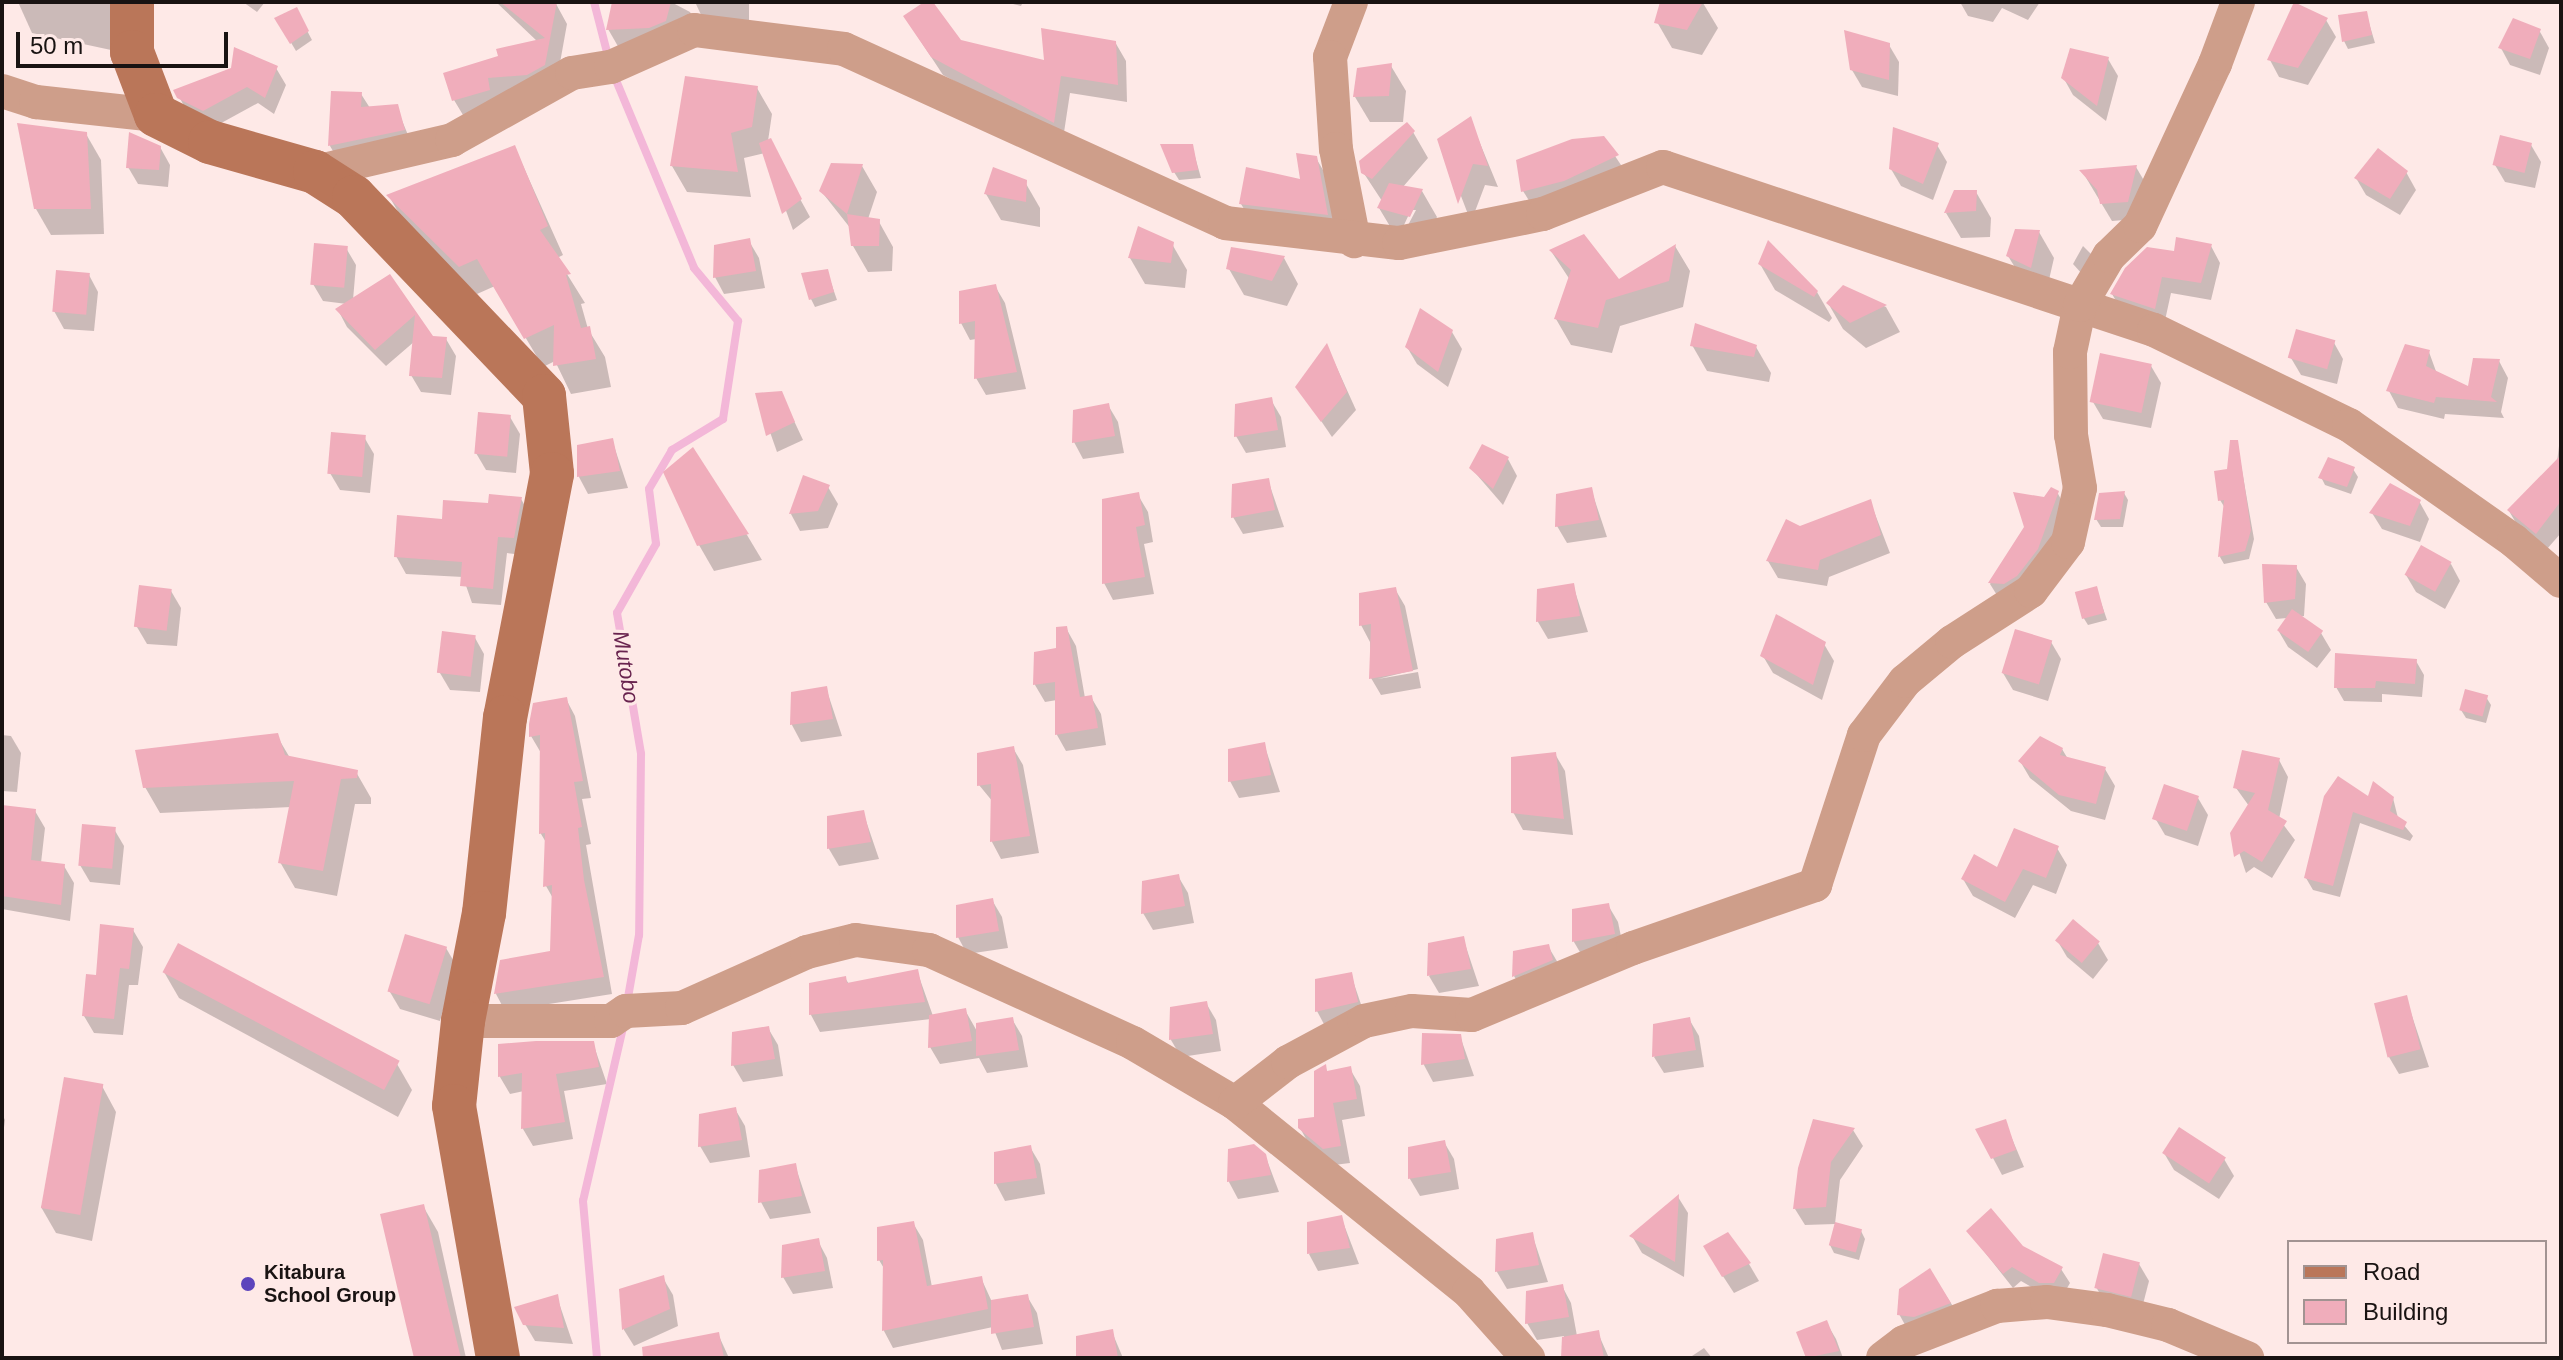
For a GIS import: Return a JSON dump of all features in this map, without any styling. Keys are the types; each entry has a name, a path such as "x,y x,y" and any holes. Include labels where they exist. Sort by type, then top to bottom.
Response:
{"main road":[{"path":"132,2 132,52 156,115 210,142 315,172 363,206 544,396 552,436 545,516 505,717 484,913 463,1021 454,1106 498,1358"}],"street":[{"path":"1351,2 1330,57 1336,149 1354,241"},
{"path":"1235,1103 1288,1062 1364,1021 1412,1011 1472,1015 1633,948 1815,885 1864,735 1905,681 1952,642 2031,591 2068,542 2080,488 2071,435 2070,352 2080,305 2109,256 2140,226 2238,2"},
{"path":"315,172 452,140 572,73 611,67 694,30 844,49 1225,223 1354,241 1399,243 1543,214 1663,167 2154,330 2349,425 2514,541 2561,581"},
{"path":"2,91 36,102 156,115"},
{"path":"463,1021 611,1021 626,1011 682,1008 807,952 856,940 929,950 990,974 1133,1043 1235,1103 1458,1282 1528,1358"},
{"path":"1883,1358 1904,1342 1997,1306 2047,1302 2168,1325 2247,1358"}],"building":[{"path":"500,2 557,2 545,65 527,75 488,78 490,90 452,101 443,73 498,56 496,49 545,38"},
{"path":"612,2 671,2 666,21 649,28 606,30"},
{"path":"924,2 933,2 961,40 1044,60 1041,28 1116,41 1118,85 1061,76 1054,123 931,57 903,16"},
{"path":"1660,2 1703,2 1687,30 1654,23"},
{"path":"2294,2 2328,18 2298,68 2267,60"},
{"path":"297,7 309,31 290,44 274,18"},
{"path":"2367,11 2372,35 2342,42 2338,15"},
{"path":"2513,18 2541,29 2530,59 2498,48"},
{"path":"1844,30 1890,43 1889,80 1850,70"},
{"path":"234,47 278,66 265,98 247,87 203,111 177,98 173,90 231,68"},
{"path":"2070,48 2109,57 2097,106 2061,78"},
{"path":"1392,63 1389,96 1353,97 1357,68"},
{"path":"685,76 758,86 752,127 731,133 738,172 670,166"},
{"path":"331,91 362,92 361,107 398,104 405,130 328,146"},
{"path":"1471,116 1488,166 1473,164 1458,204 1437,139"},
{"path":"1407,122 1415,131 1372,179 1361,173 1359,161"},
{"path":"17,123 87,132 91,209 34,209"},
{"path":"1893,127 1939,143 1923,184 1889,169"},
{"path":"129,132 161,146 159,170 126,168"},
{"path":"2500,135 2532,143 2525,173 2493,165"},
{"path":"1604,136 1619,155 1564,181 1521,192 1516,160 1572,139"},
{"path":"771,138 802,199 782,214 759,143"},
{"path":"1160,144 1193,144 1198,170 1172,173"},
{"path":"515,145 548,226 540,230 571,274 566,275 581,328 590,326 596,359 553,366 554,325 524,339 477,259 459,267 386,195"},
{"path":"2378,148 2408,171 2390,199 2354,178"},
{"path":"1296,153 1317,156 1328,215 1239,204 1246,167 1300,179"},
{"path":"831,163 863,164 847,214 819,191"},
{"path":"2137,165 2128,202 2100,204 2097,190 2079,170"},
{"path":"993,167 1027,180 1026,202 984,194"},
{"path":"1389,183 1423,189 1410,217 1377,208"},
{"path":"1954,190 1977,190 1976,211 1944,213"},
{"path":"847,214 880,219 879,246 851,246"},
{"path":"1138,226 1174,242 1171,263 1128,258"},
{"path":"2015,229 2040,230 2031,268 2006,256"},
{"path":"1584,234 1619,279 1676,244 1669,281 1606,300 1598,328 1554,319 1571,270 1549,250"},
{"path":"2176,237 2212,244 2201,283 2162,277 2155,309 2110,294 2125,268 2147,247 2174,251"},
{"path":"750,238 756,271 713,278 714,245"},
{"path":"1768,240 1818,291 1814,297 1758,264"},
{"path":"314,243 348,246 344,288 310,285"},
{"path":"1231,247 1285,256 1272,281 1226,269"},
{"path":"828,269 834,292 809,300 801,273"},
{"path":"56,270 90,273 86,315 52,312"},
{"path":"390,274 433,336 447,337 442,378 409,376 415,315 375,350 335,309"},
{"path":"996,284 1017,372 974,379 975,321 959,324 959,291"},
{"path":"1843,285 1887,305 1850,323 1826,303"},
{"path":"1420,308 1453,330 1438,372 1405,347"},
{"path":"1695,323 1757,345 1754,357 1690,346"},
{"path":"2296,329 2335,340 2327,369 2288,358"},
{"path":"1327,343 1347,392 1321,422 1295,387"},
{"path":"2405,344 2430,350 2426,366 2468,386 2473,358 2500,359 2491,397 2497,402 2436,397 2434,403 2386,391"},
{"path":"2100,353 2152,364 2141,413 2090,402"},
{"path":"782,391 795,422 766,436 755,393"},
{"path":"1272,397 1278,430 1234,437 1235,404"},
{"path":"1109,403 1115,436 1072,443 1073,410"},
{"path":"478,412 511,415 507,457 474,454"},
{"path":"331,432 366,435 362,477 327,474"},
{"path":"613,438 620,471 577,477 577,445"},
{"path":"2230,440 2238,440 2251,530 2245,551 2218,557 2224,500 2218,501 2214,471 2227,469"},
{"path":"1482,444 1509,457 1493,489 1469,468"},
{"path":"693,447 749,534 697,546 663,472"},
{"path":"2561,455 2561,501 2536,534 2507,510"},
{"path":"2328,457 2355,467 2347,487 2318,478"},
{"path":"803,475 830,485 818,511 789,514"},
{"path":"1269,478 1275,510 1231,518 1232,484"},
{"path":"2390,483 2421,500 2410,526 2369,513"},
{"path":"1592,487 1599,520 1555,527 1556,494"},
{"path":"2051,487 2059,491 2038,549 2017,576 2004,584 1988,583 2024,527 2013,492 2044,497"},
{"path":"2125,491 2120,519 2094,520 2099,493"},
{"path":"1139,492 1145,525 1136,527 1145,577 1102,584 1102,499"},
{"path":"489,494 522,497 514,538 498,537 493,589 460,586 462,562 394,557 397,515 442,519 443,500 488,503"},
{"path":"1871,499 1881,535 1820,560 1818,570 1766,561 1786,519 1800,526"},
{"path":"2421,545 2452,562 2435,592 2405,575"},
{"path":"2262,564 2297,565 2295,599 2264,603"},
{"path":"1574,583 1580,616 1536,622 1537,589"},
{"path":"139,585 172,589 167,631 134,627"},
{"path":"2097,586 2104,613 2082,619 2075,592"},
{"path":"1396,587 1413,671 1369,679 1371,624 1359,626 1359,593"},
{"path":"2292,609 2323,631 2308,652 2277,630"},
{"path":"1776,614 1826,642 1813,685 1760,656"},
{"path":"1067,626 1080,697 1092,695 1098,728 1055,735 1055,682 1033,685 1034,652 1056,648 1056,627"},
{"path":"2015,629 2052,640 2039,684 2002,673"},
{"path":"442,631 476,635 471,677 437,673"},
{"path":"2335,653 2417,659 2415,684 2376,681 2375,688 2334,688"},
{"path":"827,686 833,719 790,725 791,692"},
{"path":"2465,689 2488,695 2482,716 2459,710"},
{"path":"567,697 583,781 574,782 582,827 578,828 584,880 604,977 494,994 500,960 550,951 552,885 543,887 545,833 539,834 540,735 529,737 529,724 533,703"},
{"path":"278,733 285,755 358,770 357,778 341,779 323,871 278,863 294,781 143,788 135,750"},
{"path":"2040,736 2063,748 2060,755 2106,767 2096,804 2059,795 2018,761"},
{"path":"1265,742 1271,775 1228,782 1228,749"},
{"path":"1014,746 1030,836 990,842 991,784 977,786 977,753"},
{"path":"2242,750 2280,758 2268,810 2287,821 2262,862 2244,851 2234,857 2230,833 2255,793 2233,788"},
{"path":"1556,752 1564,819 1511,813 1511,757"},
{"path":"2338,776 2368,796 2373,781 2394,797 2390,811 2407,822 2403,830 2353,812 2333,886 2304,878 2324,796"},
{"path":"2164,784 2199,796 2187,831 2152,819"},
{"path":"2,805 36,809 31,860 65,864 61,905 2,896"},
{"path":"864,810 871,842 827,849 827,816"},
{"path":"82,824 116,827 112,869 78,866"},
{"path":"2014,828 2059,846 2046,878 2023,869 2005,902 1961,879 1974,854 1997,867"},
{"path":"1179,874 1185,906 1141,914 1142,881"},
{"path":"993,898 999,931 956,938 956,905"},
{"path":"1609,903 1615,934 1572,942 1572,909"},
{"path":"2073,919 2100,941 2082,963 2055,940"},
{"path":"100,924 134,928 129,969 120,968 114,1019 82,1016 86,974 96,975"},
{"path":"405,934 447,947 430,1004 387,991"},
{"path":"1464,936 1471,969 1427,976 1428,943"},
{"path":"178,943 400,1061 384,1090 163,972"},
{"path":"1549,944 1553,960 1512,977 1513,951"},
{"path":"918,969 925,1002 809,1015 809,983 846,976 847,983"},
{"path":"1352,972 1358,1002 1315,1012 1315,979"},
{"path":"2407,995 2421,1049 2388,1058 2374,1003"},
{"path":"1207,1001 1213,1034 1169,1040 1170,1007"},
{"path":"966,1008 972,1041 928,1048 929,1015"},
{"path":"1013,1017 1019,1050 976,1056 976,1023"},
{"path":"1690,1017 1696,1050 1652,1057 1653,1024"},
{"path":"769,1026 775,1059 731,1066 732,1032"},
{"path":"1422,1033 1461,1034 1465,1059 1421,1065"},
{"path":"594,1041 599,1067 556,1074 565,1122 521,1129 522,1073 498,1077 498,1044"},
{"path":"1326,1064 1327,1071 1351,1066 1357,1099 1333,1103 1341,1146 1323,1149 1298,1128 1298,1119 1314,1117 1314,1071"},
{"path":"64,1077 103,1084 80,1215 41,1208"},
{"path":"736,1107 742,1140 698,1147 699,1114"},
{"path":"1813,1119 1855,1128 1831,1162 1826,1207 1793,1209 1798,1168"},
{"path":"2006,1119 2016,1150 1991,1159 1975,1129"},
{"path":"2179,1127 2226,1157 2209,1183 2162,1153"},
{"path":"1445,1140 1451,1172 1408,1179 1408,1147"},
{"path":"1254,1144 1266,1154 1271,1175 1227,1182 1228,1149"},
{"path":"1031,1145 1037,1178 994,1184 994,1152"},
{"path":"796,1163 802,1196 758,1203 759,1170"},
{"path":"1679,1194 1675,1262 1629,1236"},
{"path":"424,1204 461,1358 414,1358 406,1325 380,1214"},
{"path":"1991,1208 2023,1246 2063,1267 2054,1283 2039,1283 2012,1267 2003,1274 1966,1231"},
{"path":"1342,1215 1350,1248 1307,1254 1307,1222"},
{"path":"914,1221 927,1286 982,1276 988,1309 882,1331 883,1260 877,1261 877,1227"},
{"path":"1835,1222 1862,1229 1856,1252 1829,1245"},
{"path":"1533,1232 1539,1265 1495,1272 1496,1239"},
{"path":"1728,1232 1751,1263 1722,1277 1703,1246"},
{"path":"819,1238 825,1271 781,1278 782,1245"},
{"path":"2103,1253 2140,1262 2131,1297 2094,1288"},
{"path":"1930,1268 1951,1303 1914,1317 1897,1315 1899,1289"},
{"path":"664,1275 670,1309 622,1330 619,1289"},
{"path":"1563,1284 1569,1317 1525,1324 1526,1291"},
{"path":"558,1294 564,1328 523,1325 514,1307"},
{"path":"1028,1294 1034,1327 991,1334 991,1300"},
{"path":"1827,1320 1839,1351 1806,1358 1796,1332"},
{"path":"1113,1329 1118,1358 1076,1358 1076,1336"},
{"path":"1599,1330 1604,1358 1561,1358 1562,1337"},
{"path":"719,1332 724,1358 643,1358 642,1347"}],"waterway":[{"name":"Mutobo","path":"594,2 609,60"},
{"name":"Mutobo","path":"613,73 694,268 738,321 723,419 672,450 649,489 656,544 617,613 641,754 639,935 627,1003"},
{"name":"Mutobo","path":"597,1358 583,1201 624,1024"}],"place":[{"name":"Kitabura School Group","path":"248,1284"}]}
